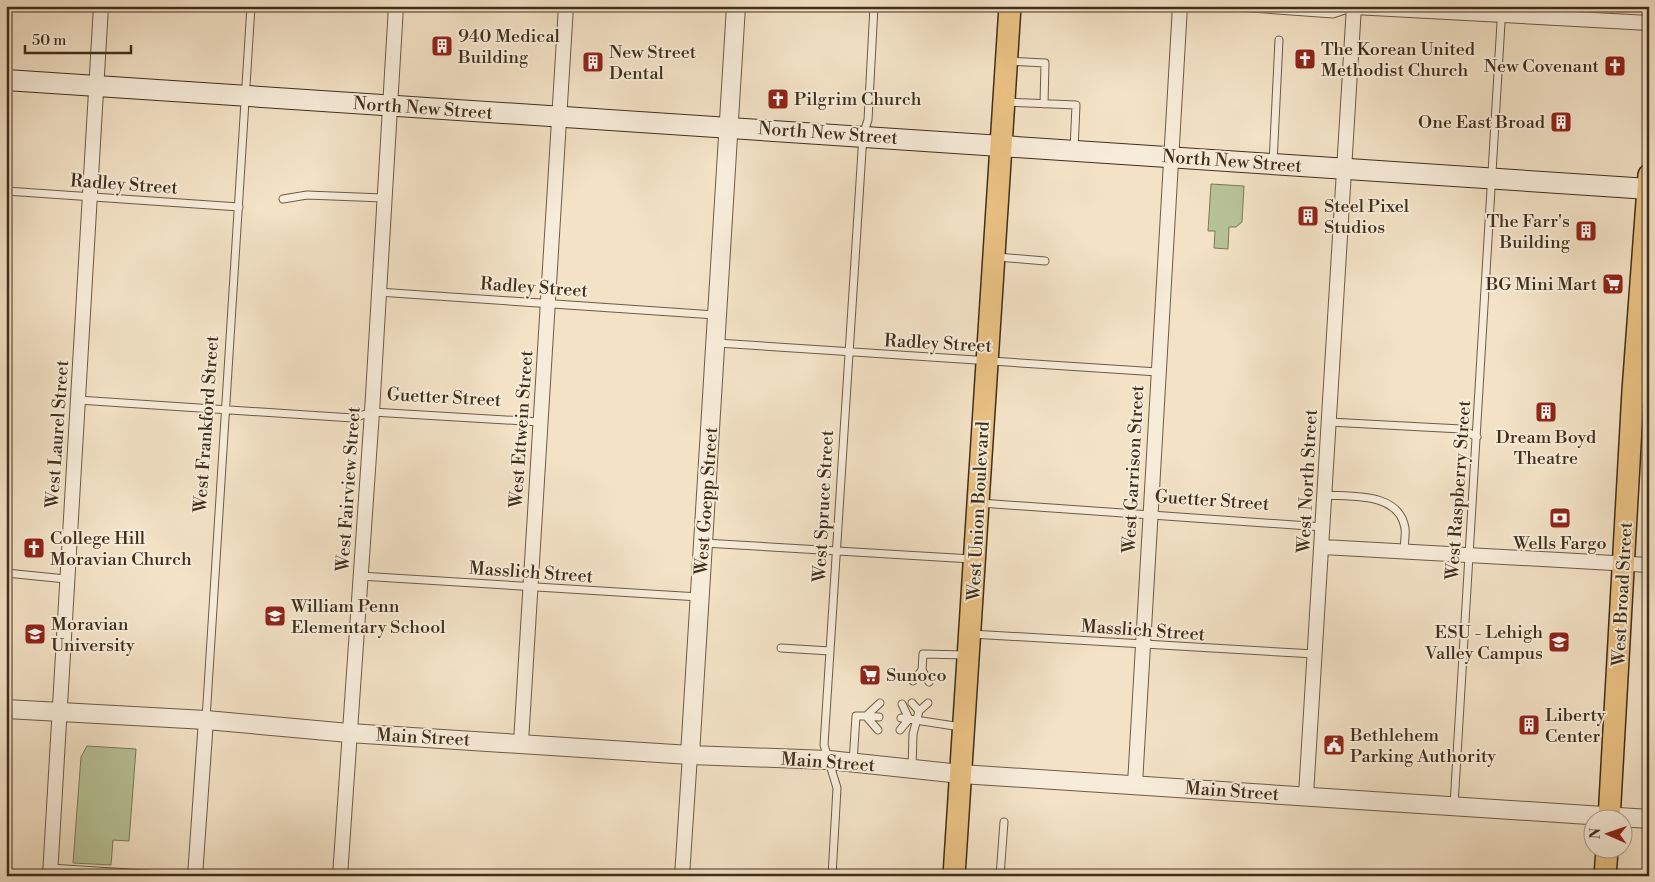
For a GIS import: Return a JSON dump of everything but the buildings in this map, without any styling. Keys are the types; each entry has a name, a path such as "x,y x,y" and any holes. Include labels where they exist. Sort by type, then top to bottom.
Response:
{"main road":[{"name":"West Union Boulevard","path":"954,876 1010,6"},
{"name":"North New Street","path":"6,80 559,118 729,127 1343,168 1648,184"},
{"name":"West Broad Street","path":"1609,810 1648,184"},
{"path":"1605,876 1606,860"}],"street":[{"name":"West Laurel Street","path":"50,872 66,579 98,85 101,6"},
{"name":"West Fairview Street","path":"340,876 372,412 383,198 396,6"},
{"name":"West Ettwein Street","path":"521,742 566,6"},
{"name":"West Goepp Street","path":"682,876 736,6"},
{"name":"West Garrison Street","path":"1135,784 1149,514 1180,6"},
{"path":"1354,6 1570,12 1649,23"},
{"name":"West North Street","path":"1306,795 1323,547 1343,168 1354,6"},
{"path":"1323,547 1649,565"},
{"name":"Main Street","path":"6,709 206,720 350,733 521,742 690,754 830,760 961,774 1306,795 1582,816"},
{"name":"West Frankford Street","path":"195,876 206,720"},
{"name":"Main Street","path":"1632,819 1649,819"}],"lane":[{"name":"West Frankford Street","path":"206,720 251,6"},
{"name":"West Spruce Street","path":"832,876 837,788 824,745 848,352 863,136 868,120 874,6"},
{"path":"1223,6 1334,14 1354,6"},
{"name":"West Raspberry Street","path":"1454,805 1502,10"},
{"path":"1273,163 1279,40"},
{"path":"1007,61 1045,63 1044,104"},
{"path":"1004,102 1076,105 1074,150"},
{"name":"Radley Street","path":"6,191 239,207"},
{"path":"283,199 307,195 383,198"},
{"path":"994,257 1045,261"},
{"name":"Radley Street","path":"378,292 718,315"},
{"name":"Radley Street","path":"716,342 1158,372"},
{"name":"Guetter Street","path":"78,400 353,418 372,412 540,422"},
{"path":"1329,422 1461,429 1477,436"},
{"path":"1325,495 1379,499 1389,504 1402,520 1405,528 1404,551"},
{"name":"Guetter Street","path":"978,503 1324,527"},
{"path":"703,543 975,559"},
{"path":"6,573 66,579"},
{"name":"Masslich Street","path":"360,576 699,598"},
{"name":"Masslich Street","path":"970,634 1315,654"},
{"path":"781,648 830,651"},
{"path":"929,682 922,670 923,654 969,655"},
{"path":"913,681 922,670"},
{"path":"912,702 919,715"},
{"path":"866,716 880,703"},
{"path":"900,730 905,718 902,704"},
{"path":"912,769 913,734 919,715 928,704"},
{"path":"905,718 919,715 942,725 964,727"},
{"path":"853,763 856,716 879,717"},
{"path":"866,716 878,730"},
{"path":"1000,876 1004,822"},
{"path":"50,872 176,876"}],"green space":[{"path":"1211,184 1244,186 1242,222 1236,227 1229,227 1228,249 1214,248 1215,231 1208,231"},
{"path":"87,746 136,749 129,841 113,840 111,865 73,863 81,757"}],"place":[{"name":"940 Medical Building","path":"442,46"},
{"name":"The Korean United Methodist Church","path":"1305,59"},
{"name":"New Street Dental","path":"593,62"},
{"name":"New Covenant","path":"1615,66"},
{"name":"Pilgrim Church","path":"778,99"},
{"name":"One East Broad","path":"1561,122"},
{"name":"Steel Pixel Studios","path":"1308,216"},
{"name":"The Farr's Building","path":"1586,231"},
{"name":"BG Mini Mart","path":"1613,284"},
{"name":"Dream Boyd Theatre","path":"1546,412"},
{"name":"Wells Fargo","path":"1560,518"},
{"name":"College Hill Moravian Church","path":"34,548"},
{"name":"William Penn Elementary School","path":"275,616"},
{"name":"Moravian University","path":"35,634"},
{"name":"ESU - Lehigh Valley Campus","path":"1559,642"},
{"name":"Sunoco","path":"870,675"},
{"name":"Liberty Center","path":"1529,725"},
{"name":"Bethlehem Parking Authority","path":"1334,745"}]}
